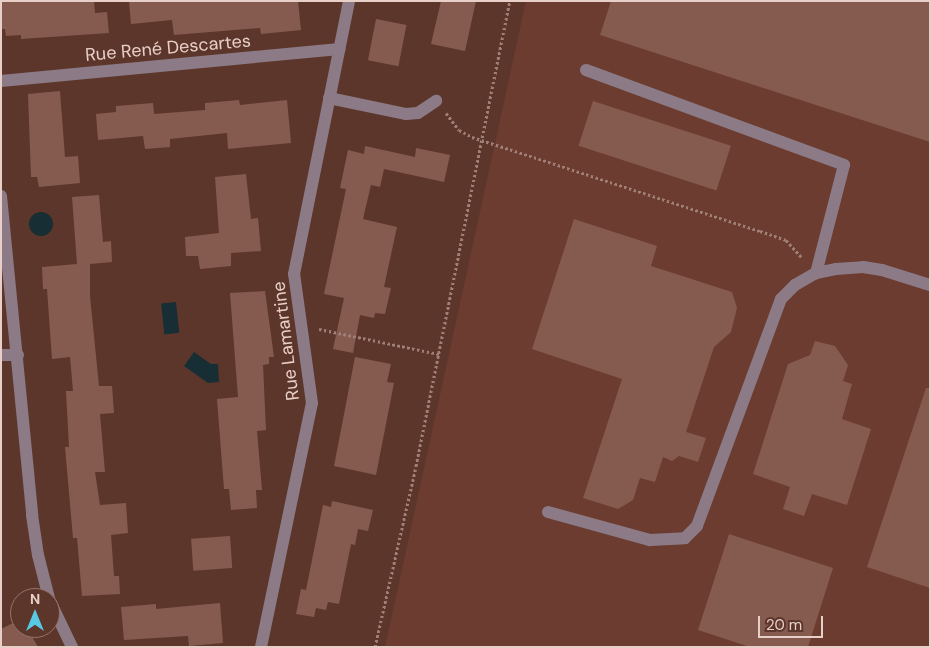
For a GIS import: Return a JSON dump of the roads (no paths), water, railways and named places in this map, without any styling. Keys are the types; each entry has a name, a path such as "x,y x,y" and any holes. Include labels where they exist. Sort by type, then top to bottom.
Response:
{"street":[{"name":"Rue Lamartine","path":"261,647 312,403 294,274 349,1"},
{"name":"Rue René Descartes","path":"1,81 339,50"},
{"path":"586,70 844,165 816,273"},
{"path":"329,98 406,114 418,113 436,100"},
{"path":"1,196 33,523 47,588"},
{"path":"548,512 650,540 685,538 697,526 781,299 795,285 816,273 863,267 930,285"},
{"path":"1,355 18,355"},
{"path":"60,622 72,647"}],"water":[{"path":"41,212 50,215 53,224 50,233 41,236 32,233 29,224 32,215"},
{"path":"176,302 179,333 164,334 161,304"},
{"path":"194,352 211,364 218,364 219,382 208,383 184,366"}]}
